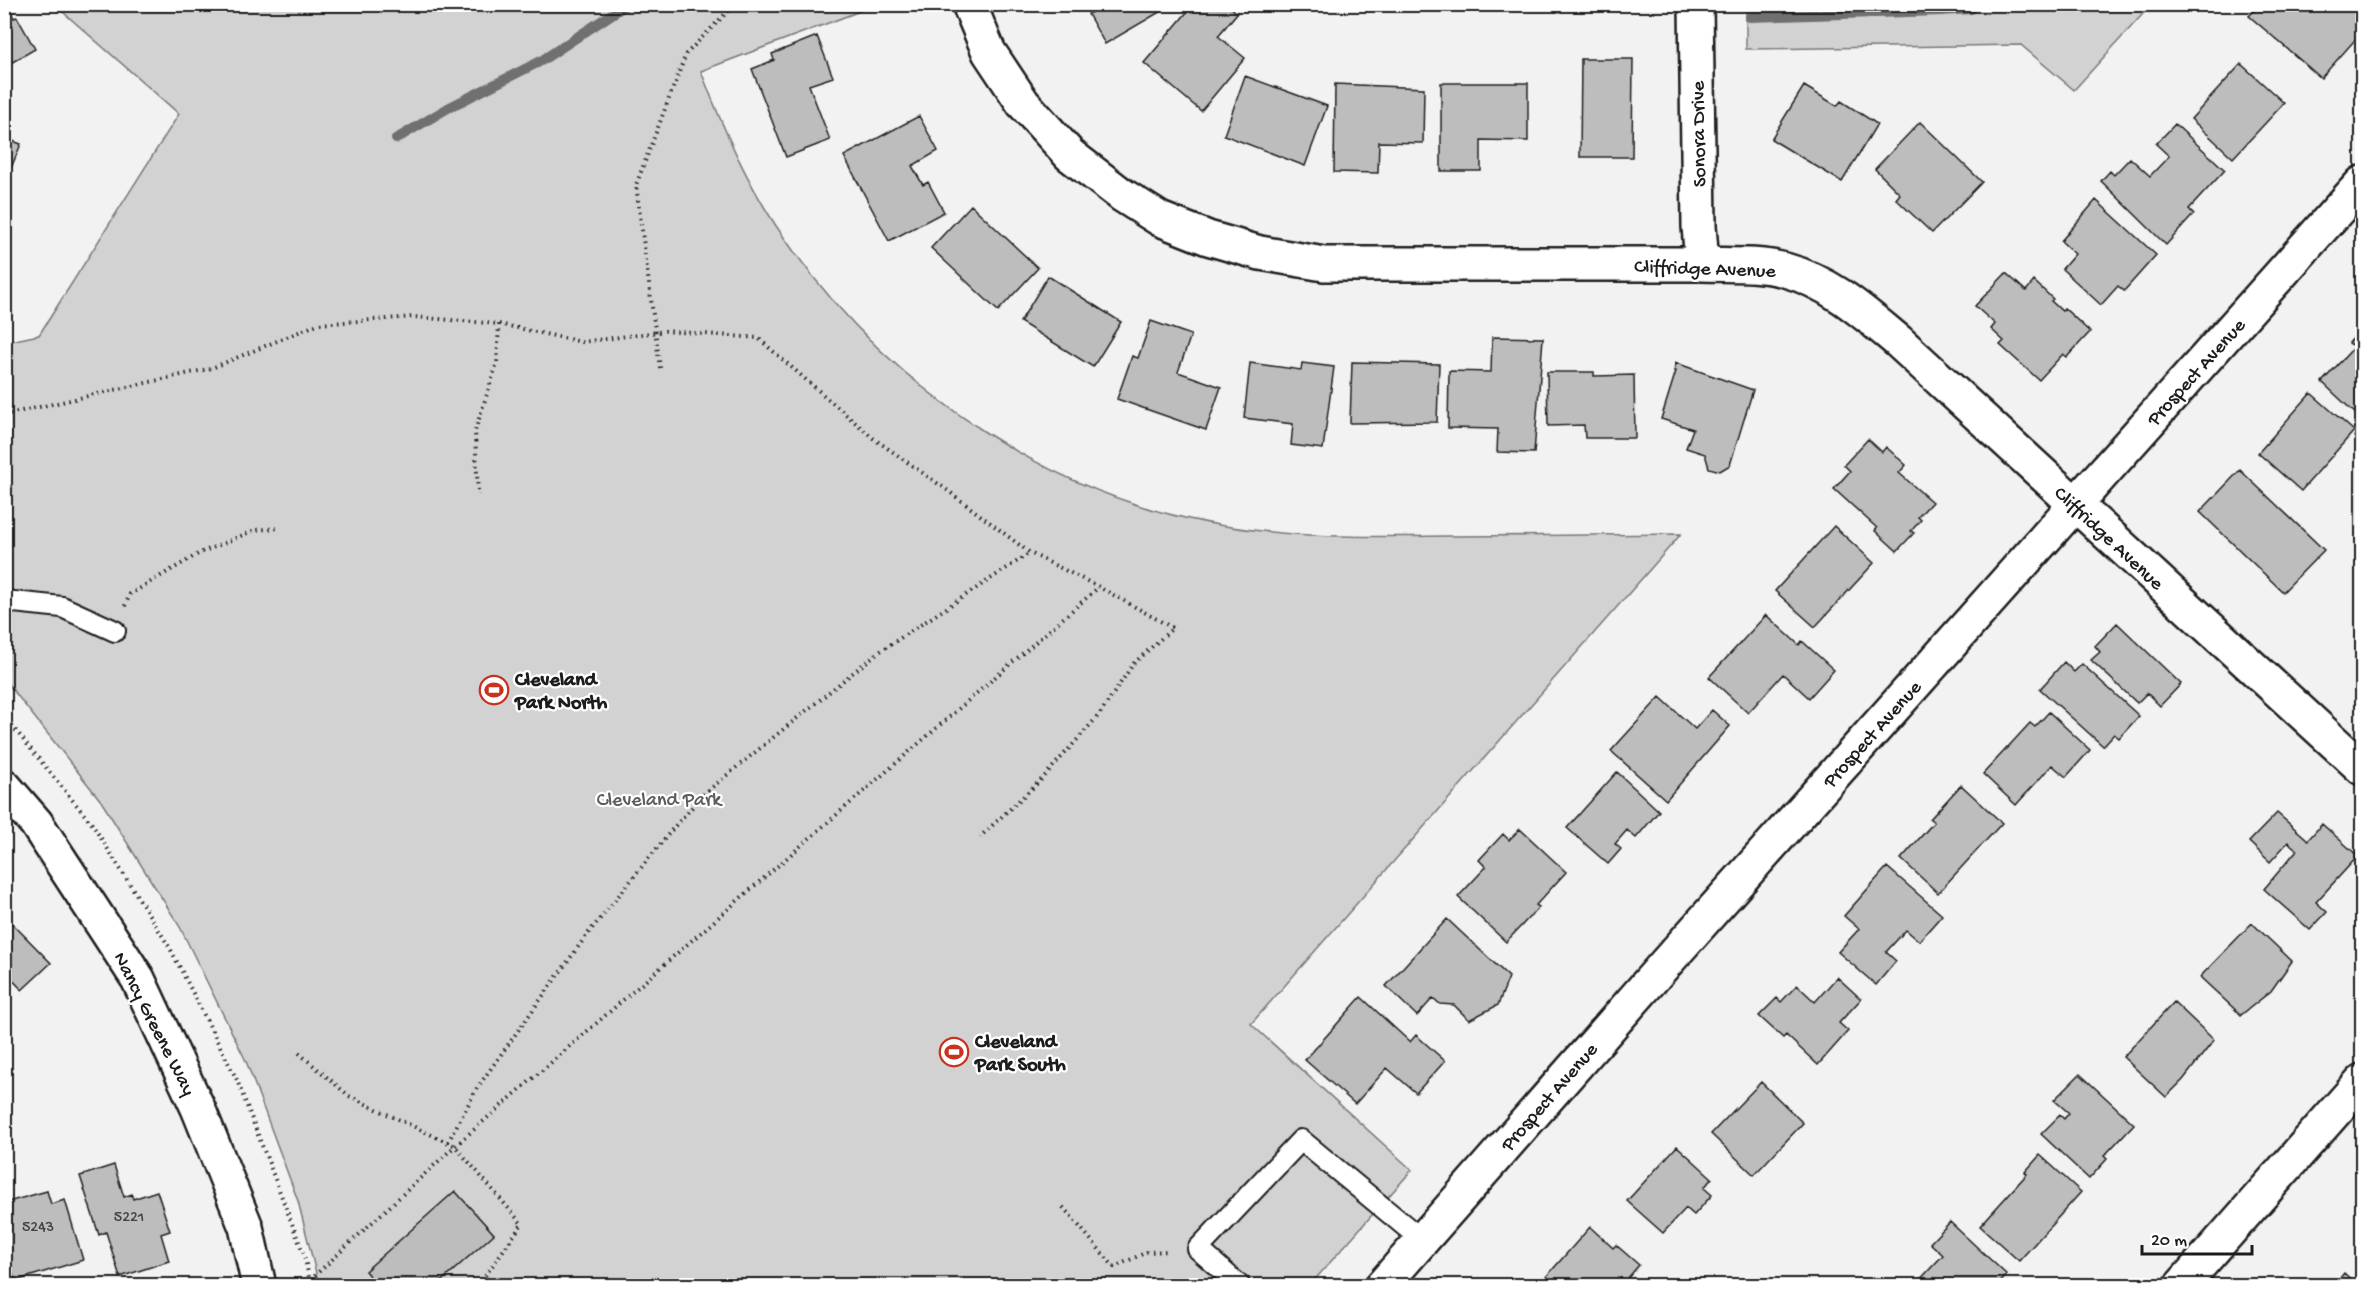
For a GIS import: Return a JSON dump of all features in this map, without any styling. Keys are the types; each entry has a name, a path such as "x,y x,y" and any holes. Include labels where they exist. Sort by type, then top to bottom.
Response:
{"street":[{"name":"Cliffridge Avenue","path":"969,4 989,52 1023,103 1070,154 1122,195 1160,219 1208,238 1260,253 1324,264 1702,264 1784,270 1827,287 1853,304 1898,341 2362,768"},
{"name":"Sonora Drive","path":"1696,4 1699,226 1702,264"},
{"name":"Prospect Avenue","path":"1382,1286 1657,973 2362,183"},
{"name":"Nancy Greene Way","path":"4,786 43,833 138,979 198,1108 246,1227 259,1286"},
{"path":"2181,1286 2362,1081"}],"lane":[{"path":"4,601 62,607 115,631"},
{"path":"1240,1286 1198,1249 1301,1140 1422,1240"}],"path":[{"path":"660,368 636,184 686,54 735,4"},
{"path":"4,415 212,368 318,324 414,317 499,324 582,342 655,332 758,338 873,438 1030,553 1099,587 1173,628 1134,663 1099,715 1043,778 980,837"},
{"path":"478,495 475,431 497,363 499,324"},
{"path":"115,631 130,594 200,553 255,530 279,528"},
{"path":"448,1142 477,1088 586,936 675,826 705,793 876,654 1030,553"},
{"path":"310,1280 455,1146 1099,587"},
{"path":"299,1053 349,1096 455,1146 522,1224 478,1286"},
{"path":"1063,1207 1114,1267 1147,1252 1198,1249"}],"green space":[{"path":"1746,4 2151,5 2074,90 2021,45 1746,49"},
{"name":"Cleveland Park","path":"55,5 876,5 701,71 747,177 770,217 826,293 875,345 929,392 987,433 1049,468 1114,497 1183,517 1253,530 1326,536 1375,537 1681,534 1251,1024 1412,1170 1310,1285 319,1285 298,1201 246,1061 180,927 101,801 5,680 5,342 39,335 179,114"}],"building":[{"path":"7,4 35,49 4,67 4,6"},
{"path":"1105,4 1169,4 1170,6 1105,44 1088,14"},
{"path":"1194,4 1227,4 1237,13 1218,36 1245,58 1201,111 1144,63"},
{"path":"2260,4 2362,4 2362,32 2321,78 2249,16"},
{"path":"817,36 833,77 809,85 830,140 786,157 752,69 774,60 772,54"},
{"path":"1581,59 1633,59 1632,157 1580,157"},
{"path":"2241,64 2284,103 2233,158 2191,119"},
{"path":"1245,76 1327,106 1305,166 1224,135"},
{"path":"1441,83 1528,83 1528,141 1481,140 1481,171 1441,171"},
{"path":"1335,84 1424,88 1423,143 1379,142 1378,173 1334,172"},
{"path":"1804,86 1837,106 1841,101 1877,124 1842,182 1771,139"},
{"path":"919,116 938,151 912,166 923,185 928,182 944,212 889,241 844,156"},
{"path":"1920,122 1982,182 1932,233 1896,199 1900,194 1875,169"},
{"path":"2175,124 2225,170 2189,209 2194,214 2166,245 2101,181 2110,171 2114,175 2130,158 2150,176 2169,156 2156,144"},
{"path":"4,138 21,144 4,185"},
{"path":"2096,200 2156,255 2124,291 2118,286 2101,305 2062,269 2075,254 2061,241"},
{"path":"971,205 1038,268 998,311 931,248"},
{"path":"2006,273 2026,291 2034,281 2053,299 2051,301 2062,311 2064,308 2090,332 2067,357 2063,354 2039,380 2000,345 2004,341 1991,329 1995,324 1975,306"},
{"path":"1048,276 1121,322 1093,367 1020,322"},
{"path":"1151,321 1191,335 1178,372 1221,387 1206,430 1117,399 1132,356 1138,358"},
{"path":"2362,328 2362,413 2359,417 2322,382 2354,347 2349,343"},
{"path":"1492,337 1543,338 1534,453 1497,452 1498,429 1448,428 1449,371 1491,372"},
{"path":"1352,362 1439,364 1437,422 1350,423"},
{"path":"1250,363 1301,370 1302,363 1334,367 1323,449 1291,445 1293,424 1244,418"},
{"path":"1676,363 1753,390 1730,465 1720,471 1709,468 1705,454 1686,448 1693,429 1661,419 1676,371 1674,371"},
{"path":"1547,372 1594,372 1594,376 1634,375 1635,438 1585,438 1584,425 1548,426"},
{"path":"2311,393 2354,431 2301,491 2258,453"},
{"path":"1868,439 1882,452 1886,447 1906,465 1899,473 1932,502 1918,517 1921,520 1911,531 1914,533 1897,551 1875,531 1877,528 1834,489 1850,471 1844,465"},
{"path":"2240,470 2324,550 2283,592 2200,512"},
{"path":"1834,526 1874,563 1815,627 1775,591"},
{"path":"1766,615 1799,645 1802,641 1834,670 1809,698 1783,674 1748,713 1709,677"},
{"path":"2117,623 2181,684 2160,706 2147,693 2137,703 2091,660 2100,652 2095,646"},
{"path":"2064,662 2074,672 2082,664 2139,716 2119,738 2114,734 2103,746 2040,689"},
{"path":"1660,697 1695,729 1712,710 1730,726 1666,800 1611,751"},
{"path":"2049,712 2090,750 2066,777 2052,765 2016,805 1983,774 2030,723 2035,727"},
{"path":"1617,772 1659,811 1636,838 1627,830 1615,844 1621,849 1608,864 1567,828"},
{"path":"1961,785 2002,823 1938,893 1901,859 1934,822 1930,819"},
{"path":"2277,813 2308,840 2322,824 2358,856 2316,902 2327,912 2310,930 2264,889 2297,850 2288,842 2270,862 2249,842"},
{"path":"1520,829 1566,872 1536,905 1539,907 1506,942 1458,897 1486,867 1479,860 1503,834 1509,840"},
{"path":"1887,867 1942,915 1919,941 1906,930 1886,952 1896,961 1876,985 1838,952 1859,929 1844,916"},
{"path":"4,915 51,963 22,990 9,976 4,980"},
{"path":"1447,919 1509,977 1498,1005 1469,1020 1454,1005 1440,1004 1433,998 1417,1016 1386,986"},
{"path":"2252,923 2292,961 2271,991 2241,1015 2200,977"},
{"path":"1837,977 1861,999 1839,1023 1848,1031 1818,1065 1786,1035 1783,1038 1759,1016 1777,998 1781,1002 1797,985 1815,1002"},
{"path":"1361,997 1410,1042 1416,1035 1445,1061 1416,1093 1387,1068 1355,1104 1305,1060"},
{"path":"2174,1002 2214,1040 2183,1080 2166,1097 2123,1057"},
{"path":"2080,1074 2134,1124 2104,1156 2107,1159 2089,1179 2041,1134 2060,1115 2064,1119 2069,1113 2054,1100"},
{"path":"1761,1082 1803,1123 1754,1175 1711,1134"},
{"path":"1677,1146 1712,1178 1704,1188 1712,1195 1694,1215 1686,1208 1663,1233 1627,1201"},
{"path":"2040,1155 2081,1192 2019,1261 1980,1226 2027,1174 2025,1172"},
{"path":"114,1165 124,1197 132,1194 133,1199 157,1191 170,1231 161,1234 169,1261 120,1277 106,1232 99,1235 80,1176"},
{"path":"47,1191 51,1204 65,1200 83,1260 15,1281 4,1246 4,1203"},
{"path":"455,1191 494,1234 436,1286 378,1286 365,1271"},
{"path":"1950,1222 2007,1275 1997,1286 1914,1286 1943,1255 1930,1243"},
{"path":"1590,1227 1613,1248 1616,1245 1639,1265 1621,1286 1556,1286 1546,1277"},
{"path":"2344,1273 2358,1286 2333,1286"}],"waterway":[{"path":"396,139 448,108 541,61 627,4"},
{"path":"1750,17 1941,11 1971,9 1977,4"}],"place":[{"name":"Cleveland Park North","path":"494,690"},
{"name":"Cleveland Park South","path":"954,1052"}]}
